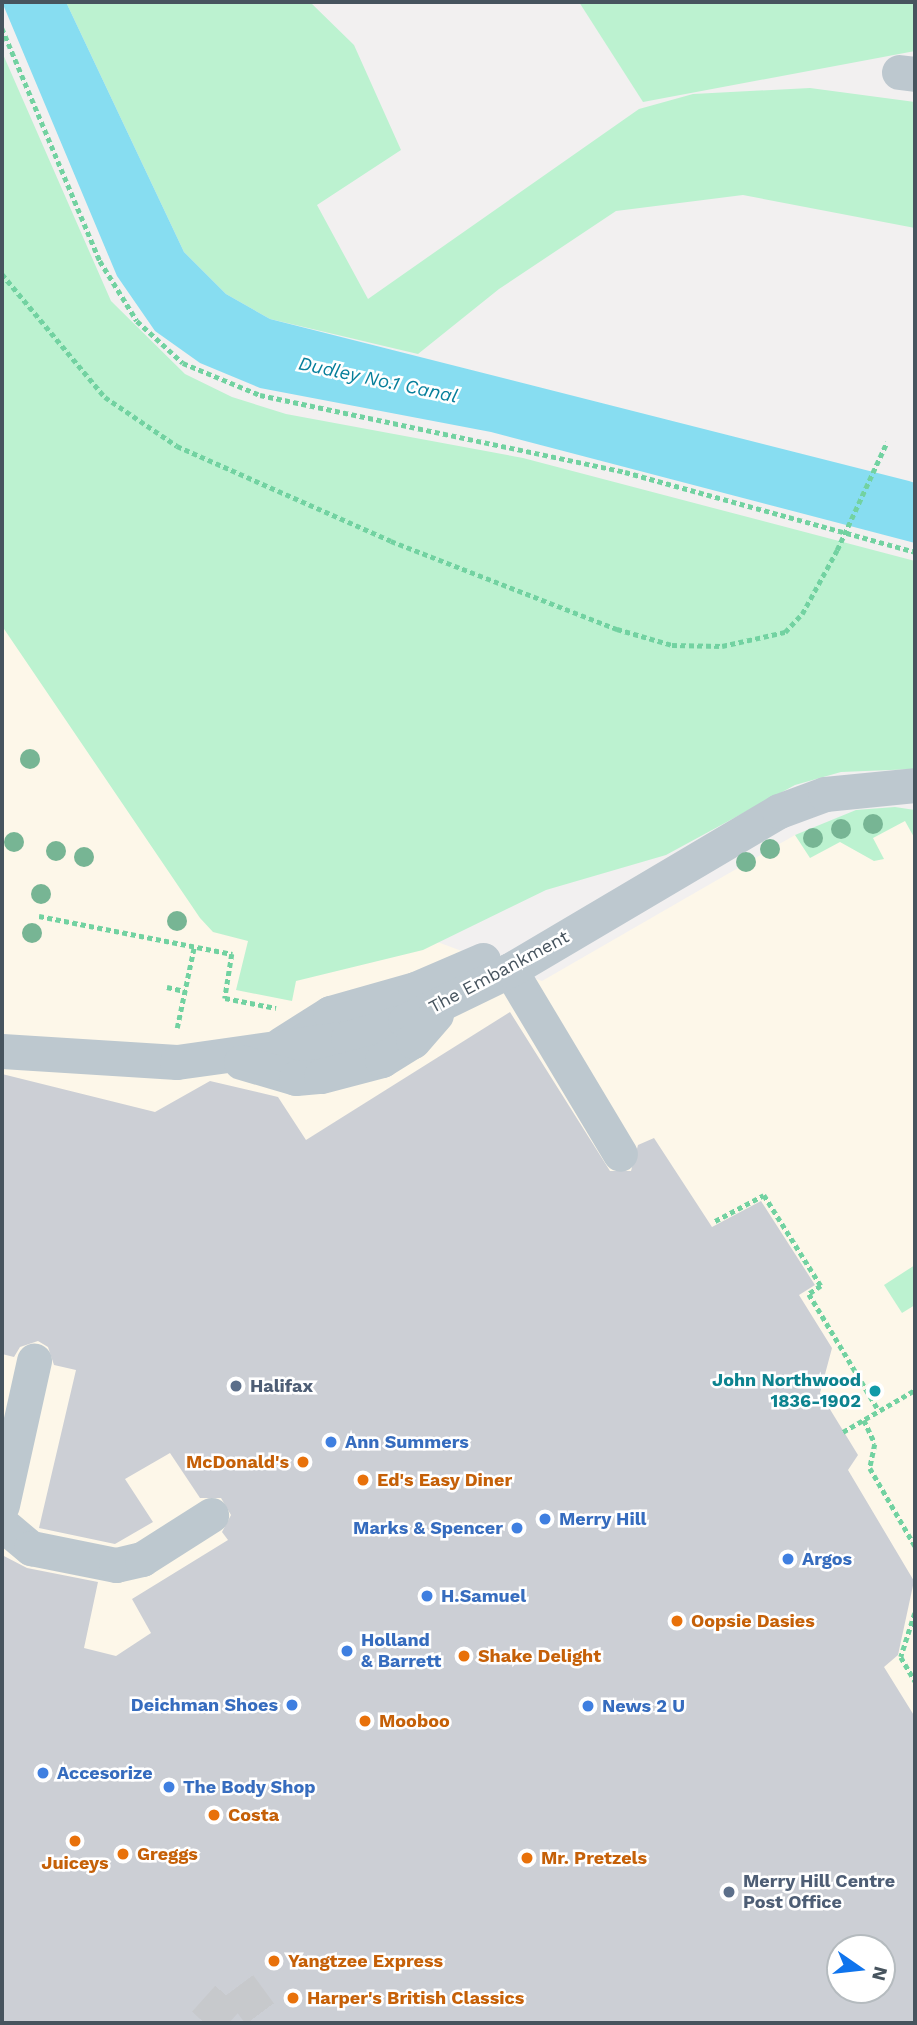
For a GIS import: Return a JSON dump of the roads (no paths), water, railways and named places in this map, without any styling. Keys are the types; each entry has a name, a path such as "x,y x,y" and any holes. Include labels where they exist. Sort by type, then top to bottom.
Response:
{"street":[{"name":"The Embankment","path":"2,1051 99,1057 230,1058 348,1038 448,1002 510,970 779,811 870,788 915,785"},
{"name":"The Embankment","path":"870,788 915,794"},
{"path":"266,1054 330,1013 415,989 487,958 553,917 617,906"},
{"path":"510,970 620,1154"},
{"path":"230,1058 296,1078 321,1076 382,1060 413,1041 448,1002"},
{"name":"The Embankment","path":"2,1026 99,1057"},
{"path":"2,1505 34,1361"},
{"path":"2,1524 31,1548 116,1565 142,1559 211,1515"}],"water":[{"name":"Dudley No.1 Canal","path":"2,2 66,2 184,252 226,294 270,319 915,483 915,543 491,432 260,388 200,363 155,331 117,276"}],"tunnel":[{"path":"205,2023 239,1985 267,2023"}],"place":[{"name":"Halifax","path":"236,1386"},
{"name":"John Northwood 1836-1902","path":"875,1391"},
{"name":"Ann Summers","path":"331,1442"},
{"name":"McDonald's","path":"303,1462"},
{"name":"Ed's Easy Diner","path":"363,1480"},
{"name":"Merry Hill","path":"545,1519"},
{"name":"Marks & Spencer","path":"517,1528"},
{"name":"Argos","path":"788,1559"},
{"name":"H.Samuel","path":"427,1596"},
{"name":"Oopsie Dasies","path":"677,1621"},
{"name":"Holland & Barrett","path":"347,1651"},
{"name":"Shake Delight","path":"464,1656"},
{"name":"Deichman Shoes","path":"292,1705"},
{"name":"News 2 U","path":"588,1706"},
{"name":"Mooboo","path":"365,1721"},
{"name":"Accesorize","path":"43,1773"},
{"name":"The Body Shop","path":"169,1787"},
{"name":"Costa","path":"214,1815"},
{"name":"Juiceys","path":"75,1841"},
{"name":"Greggs","path":"123,1854"},
{"name":"Mr. Pretzels","path":"527,1858"},
{"name":"Merry Hill Centre Post Office","path":"729,1892"},
{"name":"Yangtzee Express","path":"274,1961"},
{"name":"Harper's British Classics","path":"293,1998"}]}
